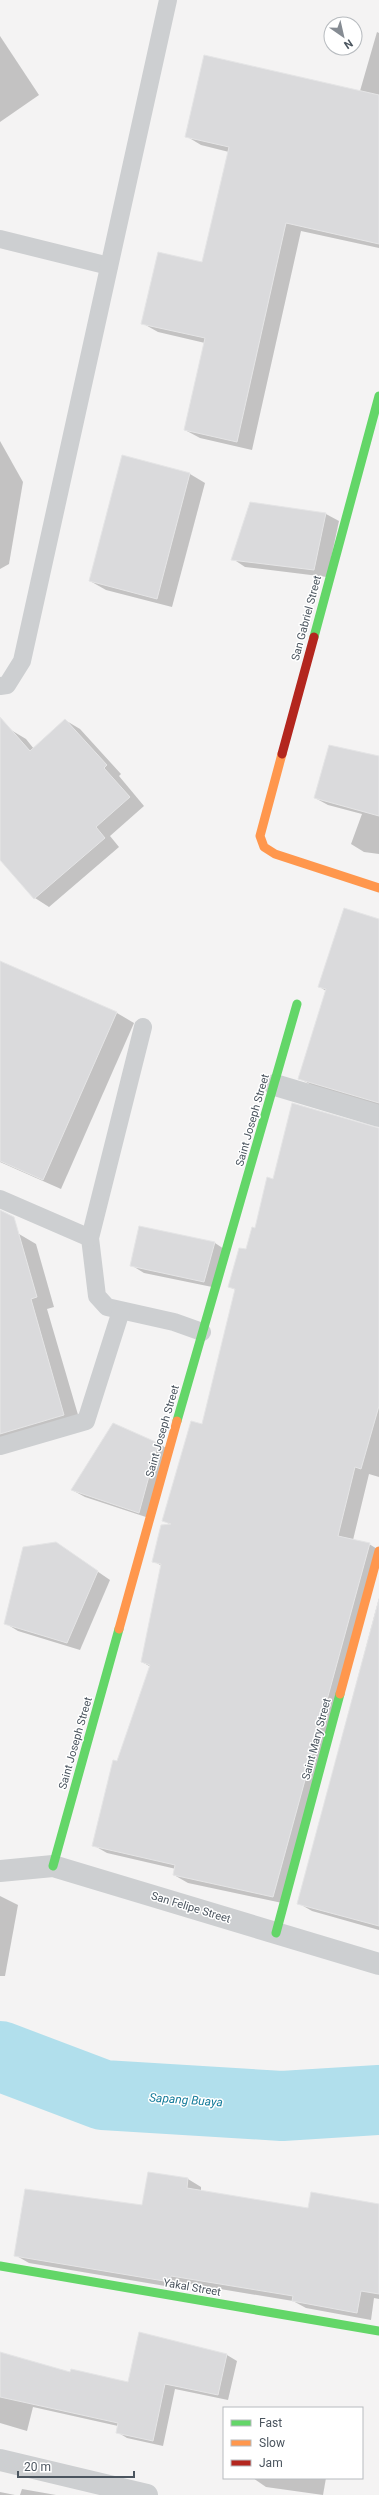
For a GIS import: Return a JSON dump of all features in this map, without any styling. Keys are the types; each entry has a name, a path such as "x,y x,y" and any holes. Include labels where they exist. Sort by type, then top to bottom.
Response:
{"street":[{"name":"San Gabriel Street","path":"379,396 260,836 264,846 275,854 379,888"},
{"name":"Saint Joseph Street","path":"53,1866 202,1332 275,1085 297,1004"},
{"path":"275,1085 379,1116"},
{"name":"Saint Mary Street","path":"276,1933 379,1551"},
{"name":"San Felipe Street","path":"0,1871 53,1866 379,1964"},
{"name":"Yakal Street","path":"0,2266 379,2331"},
{"path":"0,2460 146,2495"}],"lane":[{"path":"0,686 7,685 22,661 168,0"},
{"path":"0,239 109,266"},
{"path":"143,1028 90,1238 97,1296 107,1307 174,1322 202,1332"},
{"path":"0,1199 90,1238"},
{"path":"0,1446 86,1421 120,1311"}],"building":[{"path":"204,55 379,95 379,244 286,223 237,442 184,430 205,338 141,324 158,252 202,262 229,147 185,137"},
{"path":"122,455 190,473 157,599 89,581"},
{"path":"250,502 326,513 314,570 231,560"},
{"path":"0,717 30,751 65,719 107,765 104,768 130,797 96,827 105,838 34,899 0,860"},
{"path":"329,745 379,756 379,816 314,798"},
{"path":"344,908 379,919 379,1103 298,1079 326,989 318,987"},
{"path":"0,961 117,1012 43,1180 0,1161"},
{"path":"292,1103 379,1128 379,1406 361,1469 355,1467 338,1536 370,1543 273,1897 173,1875 175,1865 92,1846 113,1760 117,1761 150,1665 141,1662 161,1564 152,1562 161,1525 171,1524 162,1521 191,1421 202,1424 235,1289 228,1287 239,1248 246,1249 252,1227 255,1228 267,1177 273,1179"},
{"path":"0,1210 14,1217 37,1297 31,1299 64,1415 0,1434"},
{"path":"139,1226 215,1242 204,1282 130,1266"},
{"path":"113,1423 158,1443 139,1513 71,1490"},
{"path":"56,1542 98,1571 67,1643 4,1624 23,1547"},
{"path":"379,1599 379,1926 297,1904"},
{"path":"148,2172 188,2178 187,2188 308,2208 311,2192 379,2204 379,2294 361,2291 357,2313 292,2301 293,2296 171,2276 170,2282 14,2256 25,2189 142,2205"},
{"path":"139,2332 227,2354 218,2395 165,2384 153,2441 116,2433 118,2423 0,2397 0,2352 70,2372 71,2369 128,2382"}],"waterway":[{"name":"Sapang Buaya","path":"0,2056 103,2095 282,2106 379,2100"}],"traffic: fast":[{"path":"314,637 379,396"},
{"path":"177,1421 297,1004"},
{"path":"53,1866 119,1629"},
{"path":"276,1933 340,1694"},
{"path":"0,2266 379,2331"}],"traffic: slow":[{"path":"282,754 260,836 264,847 275,854 379,888"},
{"path":"119,1629 177,1421"},
{"path":"340,1694 379,1551"}],"traffic: jam":[{"path":"282,754 314,637"}]}
